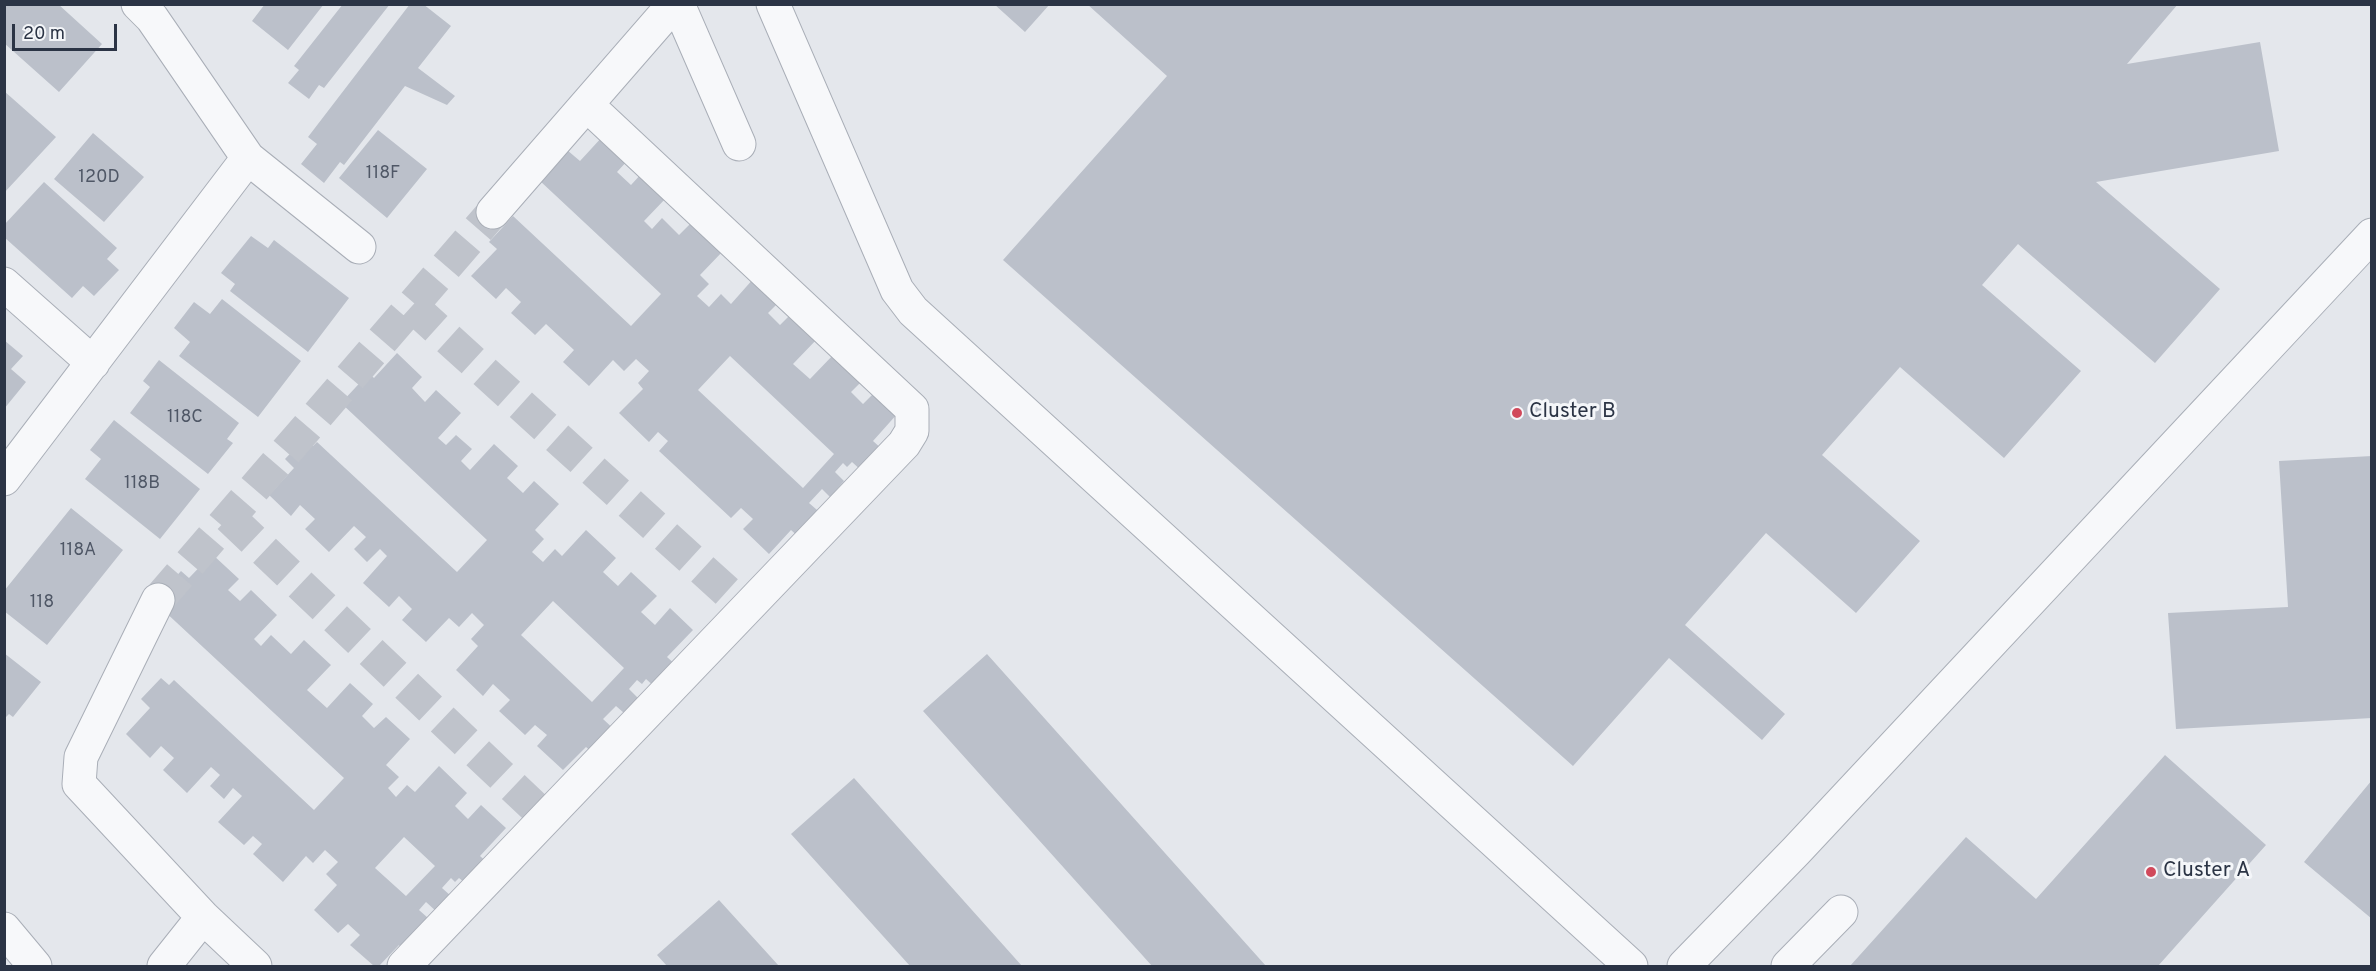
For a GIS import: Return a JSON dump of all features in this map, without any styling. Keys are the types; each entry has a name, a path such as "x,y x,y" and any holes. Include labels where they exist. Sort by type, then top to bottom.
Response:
{"street":[{"path":"138,4 152,18 248,158 359,247"},
{"path":"493,212 676,4 739,144"},
{"path":"773,4 897,290 913,311 1631,966"},
{"path":"404,966 904,444 912,431 912,409 587,105"},
{"path":"4,479 248,158"},
{"path":"1684,966 1796,851 2372,235"},
{"path":"4,284 93,363"},
{"path":"158,600 81,757 79,784 203,917 255,966"},
{"path":"1788,966 1841,912"},
{"path":"164,966 203,917"},
{"path":"4,929 36,966"}],"building":[{"path":"4,4 58,4 102,44 59,92 4,43"},
{"path":"265,4 324,4 288,50 252,21"},
{"path":"343,4 390,4 324,88 319,85 309,99 288,83 299,70 294,66"},
{"path":"410,4 423,4 451,26 418,68 455,96 447,105 405,86 344,165 340,162 324,183 301,164 317,144 308,137"},
{"path":"994,4 1050,4 1025,32"},
{"name":"Cluster B","path":"1087,4 2178,4 2127,64 2260,42 2279,151 2096,182 2220,289 2155,363 2018,244 1982,285 2081,371 2004,458 1900,367 1822,455 1920,541 1856,613 1766,533 1685,625 1785,714 1762,740 1669,658 1573,766 1003,260 1167,76"},
{"path":"4,91 56,137 4,193"},
{"path":"378,130 427,169 387,218 339,178"},
{"path":"93,133 144,177 104,222 54,179"},
{"path":"603,136 628,160 617,172 631,185 642,173 667,197 644,221 652,229 662,218 679,235 693,221 724,250 700,275 709,284 697,296 709,307 721,294 731,304 754,278 779,302 768,313 780,325 792,313 818,338 793,364 810,379 835,353 863,380 851,392 863,404 875,392 898,413 873,441 883,450 863,472 852,462 847,467 843,463 835,472 844,481 830,497 822,489 809,503 824,516 802,540 791,530 769,554 743,529 753,519 741,508 731,518 659,451 668,441 658,432 649,442 619,413 643,389 638,383 649,371 636,359 624,371 613,360 589,386 563,362 574,350 546,324 535,335 511,313 521,302 506,288 496,299 471,276 497,249 489,242 513,216 631,326 661,294 539,180 567,150 580,161","holes":["730,356 834,454 803,488 698,390"]},
{"path":"44,182 117,248 107,259 119,270 94,296 83,286 72,298 4,237 4,225"},
{"path":"251,236 268,248 274,240 349,298 308,352 230,291 235,284 221,273"},
{"path":"222,299 301,361 258,417 179,356 190,342 174,328 194,302 210,314"},
{"path":"4,340 23,356 11,369 26,382 4,409"},
{"path":"397,353 422,377 412,388 425,402 436,390 461,413 438,438 446,445 456,435 472,449 461,461 470,470 494,444 518,466 507,478 523,493 534,481 559,504 535,530 544,539 532,552 543,562 555,549 562,556 586,530 616,558 603,572 618,586 631,572 657,596 641,612 655,625 670,608 693,630 667,657 678,667 657,689 646,679 642,684 637,680 629,689 638,698 624,713 616,706 603,719 618,733 596,756 586,747 563,770 537,746 547,735 535,725 525,735 499,711 510,700 493,684 483,696 456,670 478,646 471,639 484,625 472,613 459,627 449,618 426,642 402,620 412,609 399,596 389,607 363,583 387,556 380,549 367,562 354,549 366,537 354,526 329,552 305,529 315,519 300,505 291,516 269,495 294,468 285,459 305,438 313,446 317,442 457,572 487,540 341,403 369,373 374,378","holes":["553,601 624,668 592,702 521,635"]},
{"path":"159,360 239,423 227,439 233,443 208,474 130,413 150,387 143,381"},
{"path":"114,420 200,489 160,539 85,479 101,459 90,450"},
{"path":"2372,456 2372,718 2176,729 2168,613 2288,607 2279,461"},
{"path":"71,508 123,550 47,645 4,611 4,591"},
{"path":"212,554 239,579 228,590 240,601 251,590 277,615 254,639 261,646 271,635 291,654 304,640 331,665 307,690 327,708 350,683 373,704 362,716 374,728 386,717 410,739 386,765 399,777 388,788 396,797 407,785 415,792 439,766 467,793 455,806 468,819 481,805 506,828 480,856 491,866 471,888 459,878 455,882 451,878 442,888 451,896 437,912 426,902 419,910 428,918 409,955 399,945 379,966 374,966 350,945 360,935 348,924 338,933 314,910 337,885 326,874 338,862 325,850 313,863 306,856 283,882 253,854 262,844 253,836 244,845 218,822 242,796 233,788 224,799 210,786 220,775 211,767 187,793 163,770 174,758 161,746 150,758 126,734 150,708 141,699 161,678 169,685 174,680 314,810 344,778 162,609 160,594 181,571 189,578","holes":["404,837 435,866 406,896 375,868"]},
{"path":"4,653 41,682 13,717 9,714 4,719"},
{"path":"987,654 1266,966 1152,966 923,711"},
{"name":"Cluster A","path":"2165,755 2266,845 2158,966 1850,966 1966,837 2036,899"},
{"path":"854,778 1022,966 910,966 791,834"},
{"name":"Cluster A","path":"2372,780 2372,919 2304,862"},
{"path":"719,900 779,966 667,966 657,955"}],"tunnel":[{"path":"158,600 493,212"},
{"path":"412,306 746,609"},
{"path":"229,517 546,818"}],"place":[{"name":"Cluster B","path":"1517,413"},
{"name":"Cluster A","path":"2151,872"}]}
